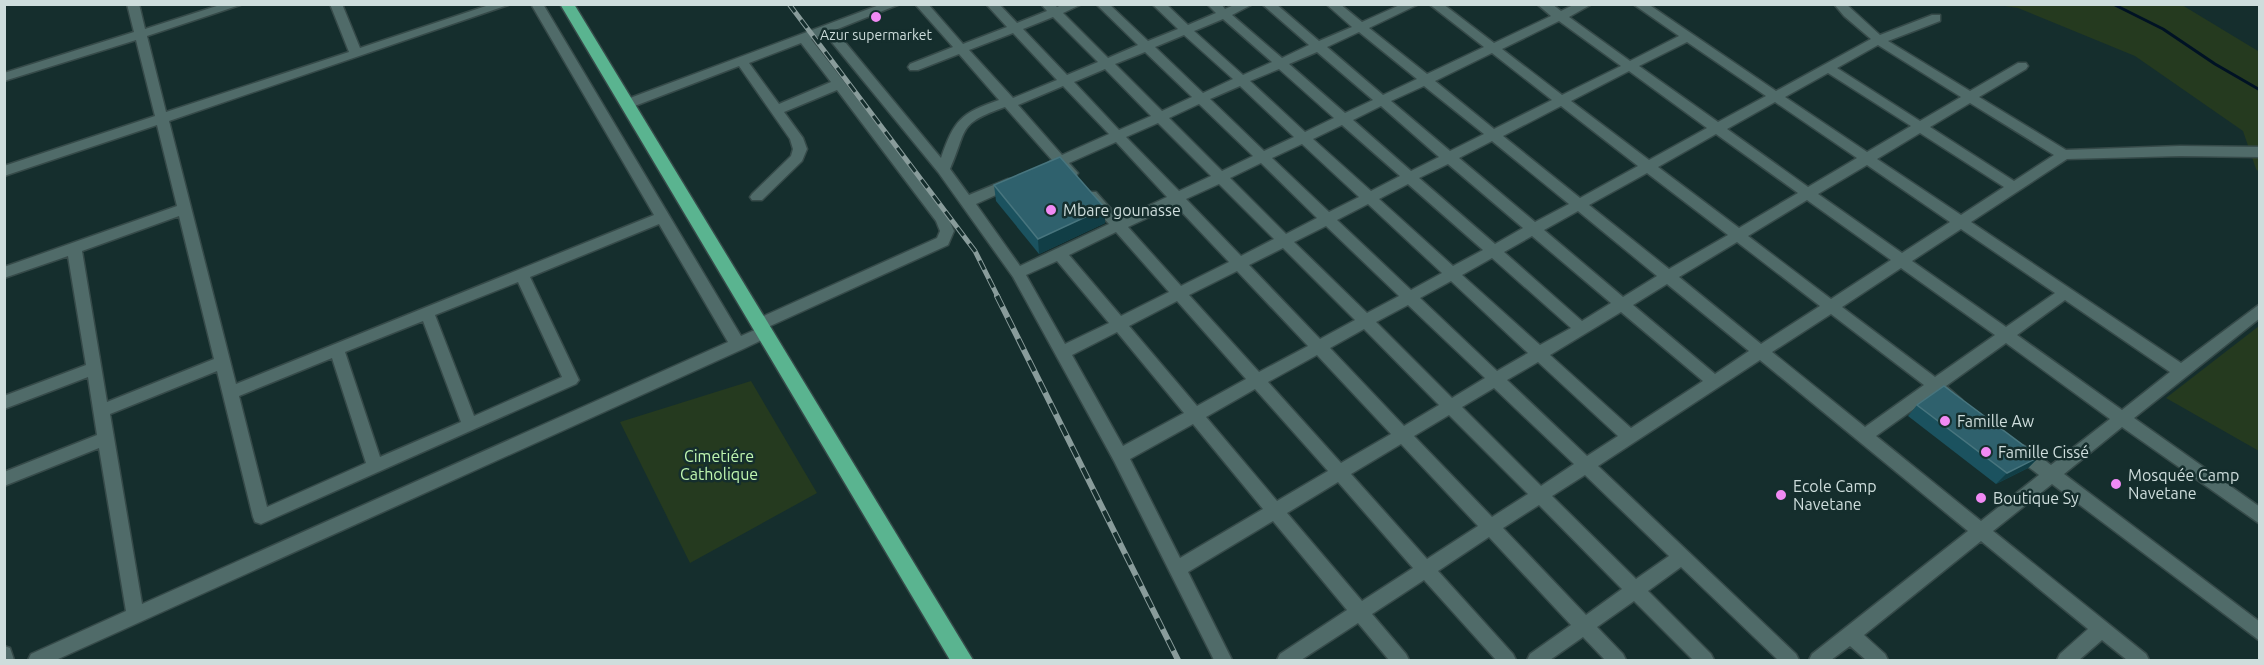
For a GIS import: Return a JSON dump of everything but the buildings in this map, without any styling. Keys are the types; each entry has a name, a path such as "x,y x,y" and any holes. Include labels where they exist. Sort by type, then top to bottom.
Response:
{"highway":[{"path":"567,4 962,660"}],"street":[{"path":"133,4 261,517 571,380 522,274"},
{"path":"4,77 237,4"},
{"path":"336,4 356,54"},
{"path":"4,171 505,4"},
{"path":"537,4 738,345"},
{"path":"627,104 894,4"},
{"path":"921,4 1507,660"},
{"path":"992,4 1617,660"},
{"path":"914,67 1015,28 1051,9 1076,4"},
{"path":"1102,4 1790,660"},
{"path":"1158,4 1630,437"},
{"path":"1213,4 1581,328"},
{"path":"943,169 957,130 967,119 978,112 1009,103 1065,81 1247,4"},
{"path":"1268,4 1714,382"},
{"path":"1332,4 2140,660"},
{"path":"967,202 1413,4"},
{"path":"1435,4 1962,406"},
{"path":"1543,4 2259,517"},
{"path":"1018,273 1586,4"},
{"path":"1639,4 2181,371"},
{"path":"1840,4 1850,16 1870,30 1878,40 2064,155"},
{"path":"1051,9 1705,660"},
{"path":"1120,456 1878,40 1936,18"},
{"path":"827,29 943,169 1018,273 1120,456 1223,660"},
{"path":"1062,352 1687,37"},
{"path":"37,660 738,345 762,328 943,241 947,231 942,219 804,38"},
{"path":"742,61 799,142 800,153 758,197"},
{"path":"1176,570 2022,66"},
{"path":"1828,68 2014,187"},
{"path":"776,110 839,84"},
{"path":"1287,660 2064,155 2180,151 2259,152"},
{"path":"4,273 184,208"},
{"path":"230,393 662,217"},
{"path":"74,248 135,615"},
{"path":"1059,254 1400,660"},
{"path":"1864,436 2065,292"},
{"path":"1818,660 2259,309"},
{"path":"427,313 470,424"},
{"path":"336,350 375,467"},
{"path":"101,411 222,362"},
{"path":"4,403 94,368"},
{"path":"4,479 106,438"},
{"path":"2007,440 2259,633"},
{"path":"1536,660 1682,557"},
{"path":"2066,660 2101,629"},
{"path":"1851,635 1879,660"},
{"path":"4,654 5,660"}],"green space":[{"path":"1998,5 2182,5 2260,52 2259,172 2243,131 2135,56 2018,8"},
{"path":"2259,326 2259,451 2166,398"},
{"name":"Cimetiére Catholique","path":"751,381 817,493 690,563 620,422"}],"waterway":[{"path":"2113,4 2163,29 2215,64 2260,90"}],"railway":[{"path":"789,4 975,251 998,297"},
{"path":"997,296 1178,660"}],"place":[{"name":"Azur supermarket","path":"876,17"},
{"name":"Mbare gounasse","path":"1051,210"},
{"name":"Famille Aw","path":"1945,421"},
{"name":"Famille Cissé","path":"1986,452"},
{"name":"Mosquée Camp Navetane","path":"2116,484"},
{"name":"Ecole Camp Navetane","path":"1781,495"},
{"name":"Boutique Sy","path":"1981,498"}]}
